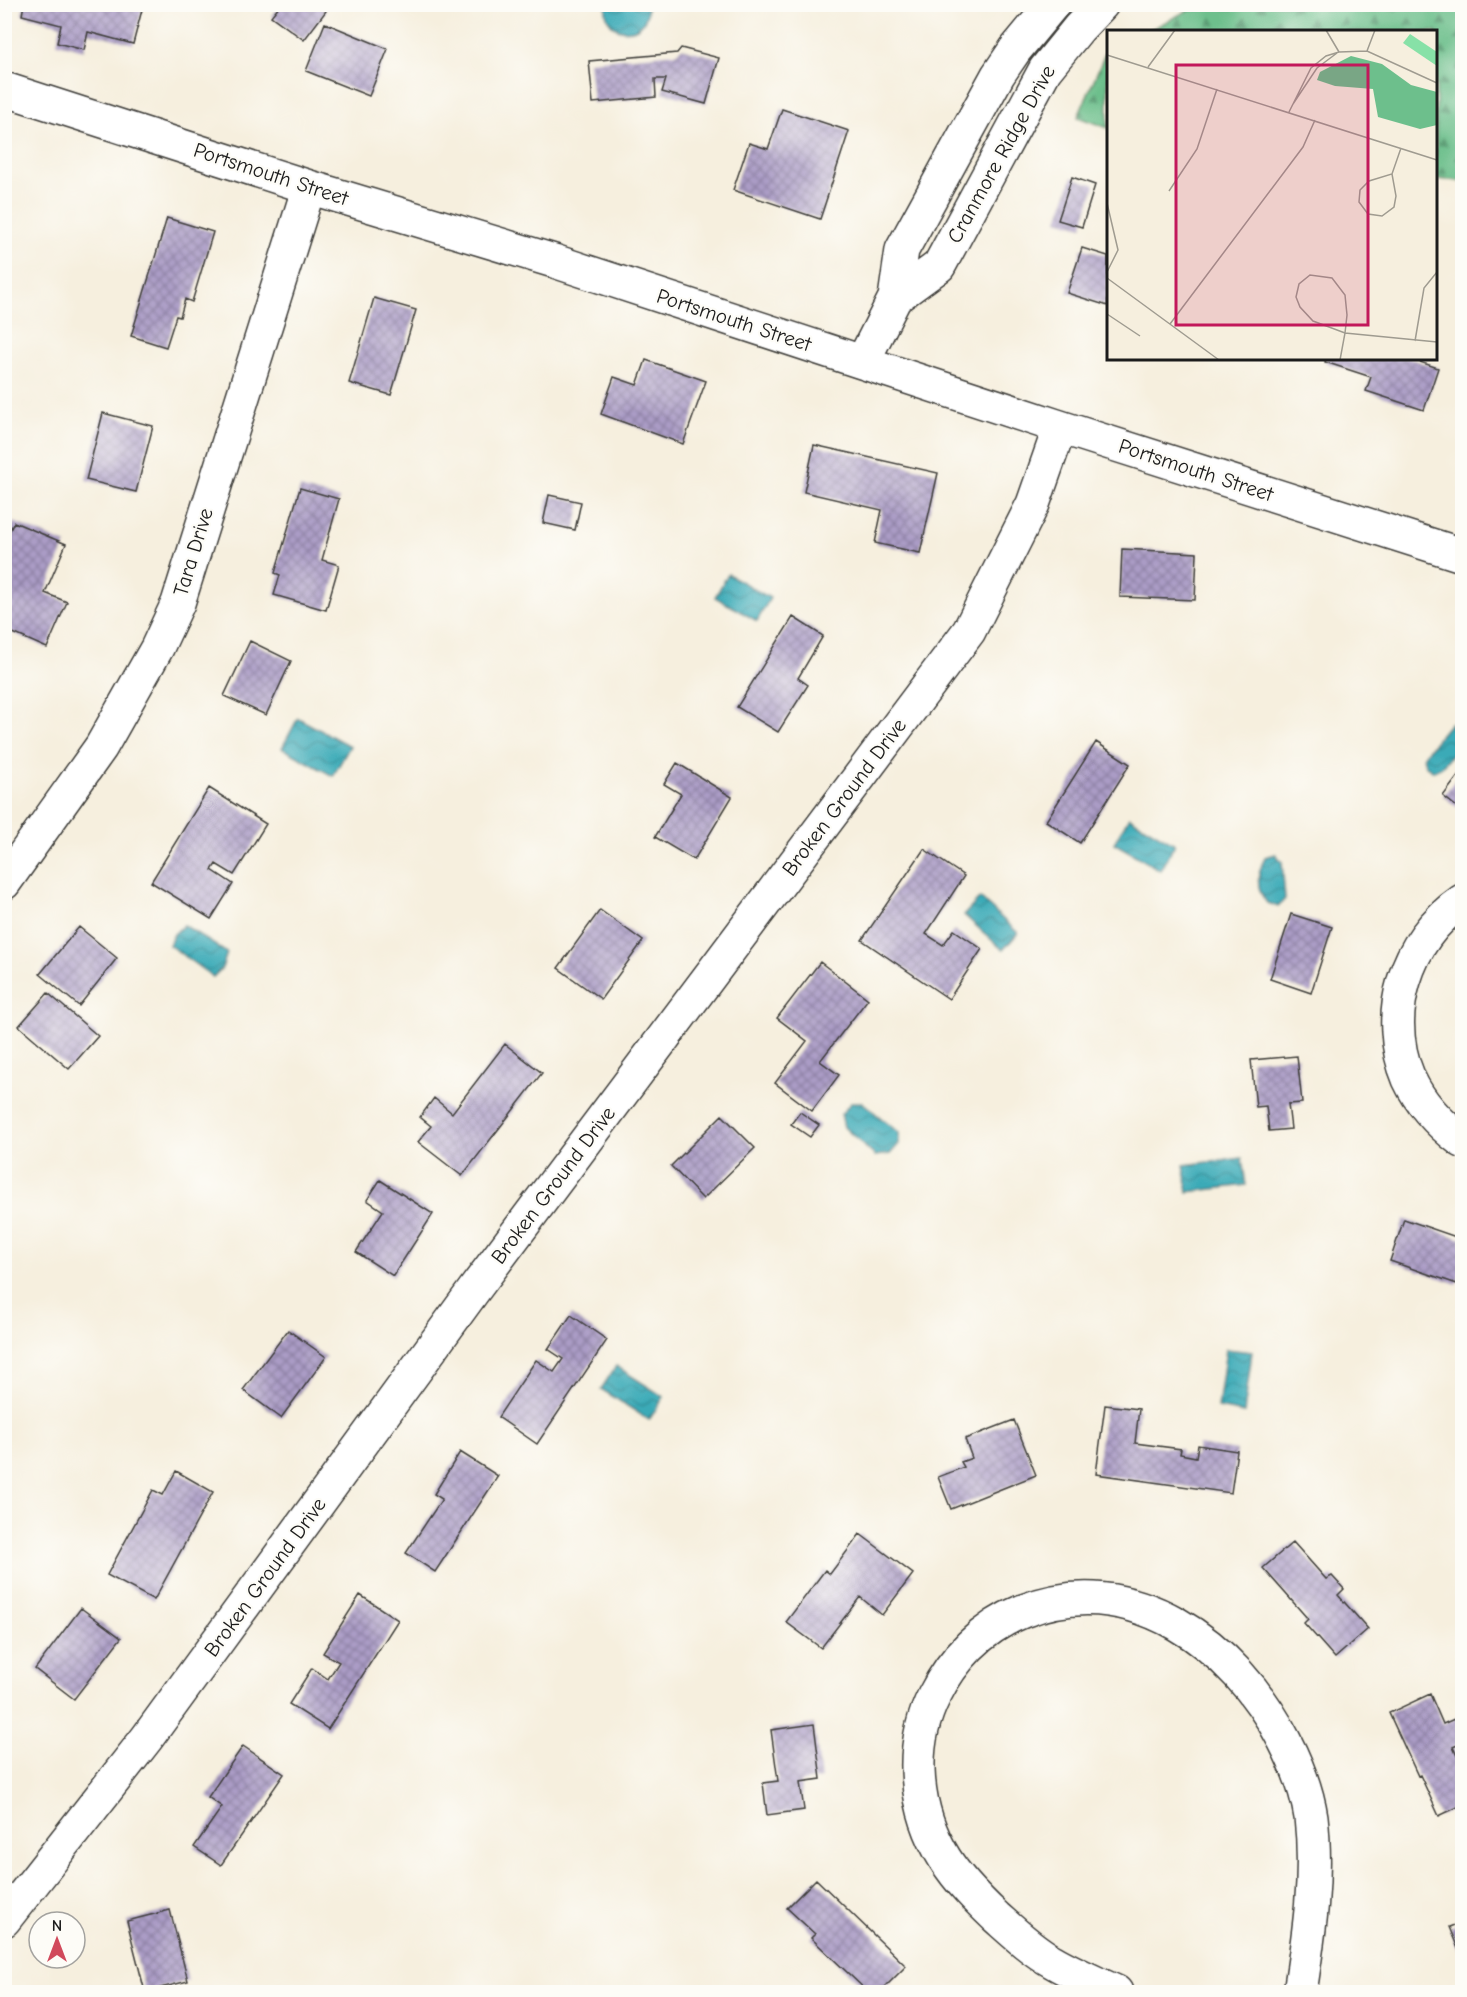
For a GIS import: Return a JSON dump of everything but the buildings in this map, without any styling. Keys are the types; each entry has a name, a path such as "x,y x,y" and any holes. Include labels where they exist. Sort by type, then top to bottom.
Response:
{"street":[{"name":"Cranmore Ridge Drive","path":"863,361 895,298 902,250 998,75 1020,43 1053,4"},
{"name":"Cranmore Ridge Drive","path":"895,298 939,266 1045,70 1078,28 1102,4"},
{"name":"Portsmouth Street","path":"4,89 309,187 554,261 1060,427 1462,555"},
{"name":"Tara Drive","path":"4,883 101,747 158,648 178,603 309,187"},
{"name":"Broken Ground Drive","path":"4,1920 147,1738 474,1290 969,631 1033,504 1060,427"},
{"path":"1462,901 1447,911 1426,935 1410,962 1400,992 1397,1023 1401,1052 1410,1080 1424,1105 1443,1127 1462,1141"},
{"path":"1116,1992 1051,1961 1009,1929 972,1894 945,1859 926,1821 918,1780 919,1745 927,1710 943,1679 964,1650 992,1628 1023,1611 1057,1602 1093,1599 1123,1603 1171,1620 1213,1647 1254,1692 1272,1716 1296,1765 1311,1815 1314,1866 1311,1916 1300,1992"}],"green space":[{"path":"1200,4 1462,5 1462,181 1437,179 1437,30 1150,30"},
{"path":"1107,53 1107,128 1078,117"}],"water":[{"path":"606,5 647,5 646,16 642,24 635,29 618,29 611,24 607,16"},
{"path":"728,574 770,598 757,621 715,597"},
{"path":"298,718 350,746 333,776 282,748"},
{"path":"1450,723 1458,724 1462,728 1462,743 1440,768 1434,771 1425,765 1423,756"},
{"path":"1129,817 1175,844 1160,870 1114,843"},
{"path":"1276,854 1282,862 1285,899 1278,906 1267,903 1260,892 1258,881 1265,857"},
{"path":"980,898 1018,933 1003,950 964,915"},
{"path":"184,925 227,953 222,968 213,977 169,945 174,934"},
{"path":"852,1102 862,1102 899,1133 899,1144 890,1154 875,1156 844,1127 841,1114"},
{"path":"1242,1158 1246,1185 1188,1192 1184,1165"},
{"path":"1226,1349 1252,1352 1244,1413 1218,1408"},
{"path":"616,1366 664,1397 649,1420 601,1389"}]}
